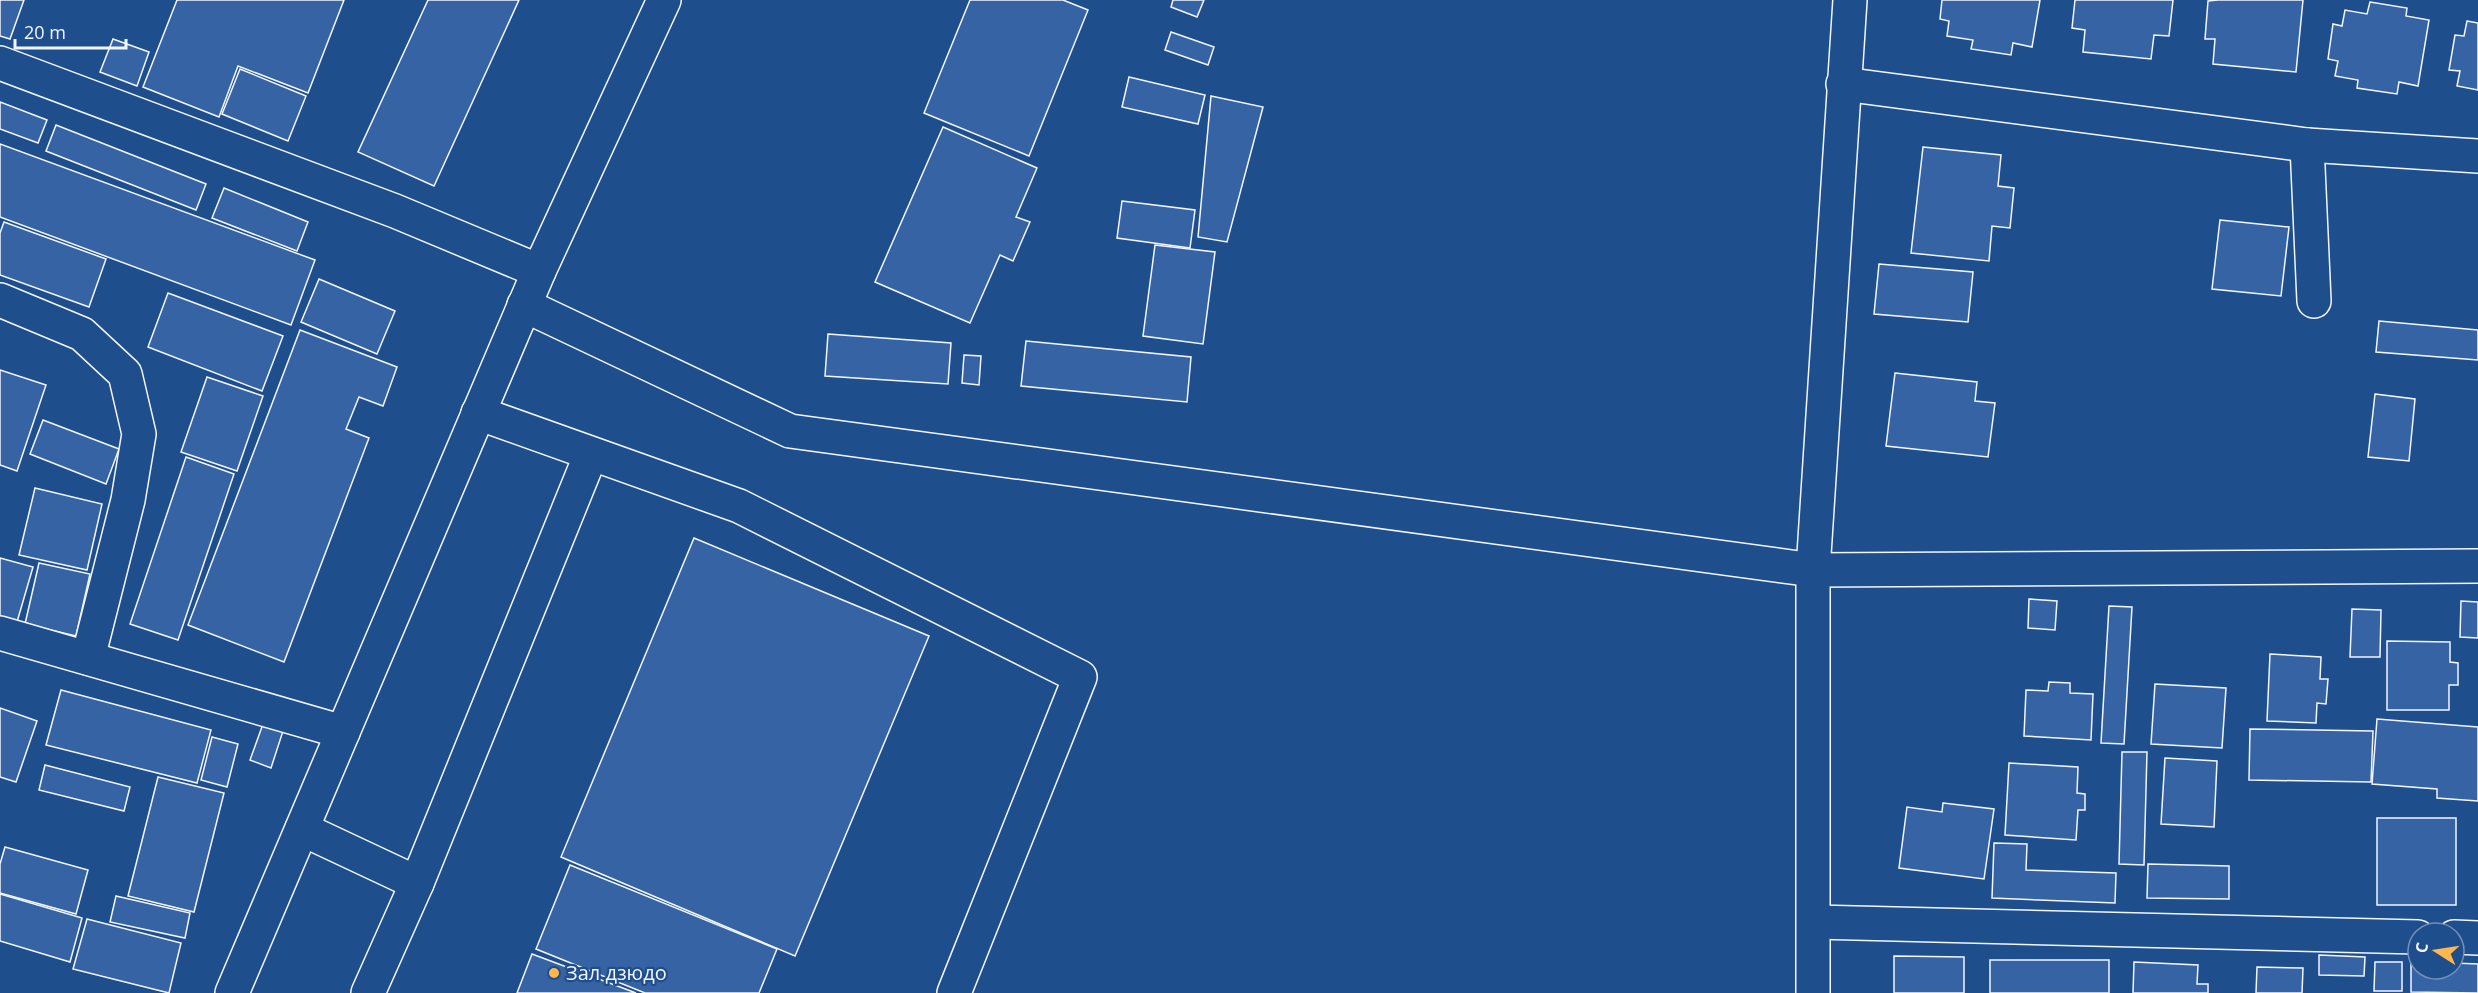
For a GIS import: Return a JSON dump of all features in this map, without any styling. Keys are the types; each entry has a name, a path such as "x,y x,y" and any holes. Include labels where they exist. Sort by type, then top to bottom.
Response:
{"street":[{"path":"232,993 524,305 664,0"},
{"path":"1813,993 1815,922 1813,570 1850,0"},
{"path":"0,63 395,211 539,271"},
{"path":"1843,84 2307,145 2478,156"},
{"path":"2307,145 2314,301"},
{"path":"0,300 82,334 125,374 139,434 128,500 88,658"},
{"path":"524,305 790,431 1813,570 2478,566"},
{"path":"478,413 739,506 1080,677 954,993"},
{"path":"368,993 417,883 591,454"},
{"path":"0,633 343,732"},
{"path":"302,829 417,883"},
{"path":"1815,922 2406,937"}],"building":[{"path":"0,0 24,0 10,39 0,36"},
{"path":"177,0 344,0 308,93 238,66 219,117 143,87"},
{"path":"428,0 519,0 434,186 358,152"},
{"path":"970,0 1063,0 1088,10 1029,156 924,113"},
{"path":"1173,0 1204,0 1197,17 1171,7"},
{"path":"1942,0 2040,0 2032,47 2013,43 2011,55 1971,49 1973,40 1947,36 1949,21 1940,19"},
{"path":"2075,0 2173,0 2169,36 2154,35 2151,59 2083,52 2085,30 2072,28"},
{"path":"2303,0 2296,72 2213,64 2215,39 2205,39 2208,1"},
{"path":"2370,2 2407,8 2406,16 2429,20 2418,86 2399,82 2397,94 2357,88 2358,80 2335,76 2338,61 2328,59 2333,24 2342,26 2345,10 2367,14"},
{"path":"2467,21 2478,23 2478,90 2457,86 2460,71 2449,70 2455,35 2464,36"},
{"path":"1171,32 1214,47 1208,65 1165,50"},
{"path":"113,39 149,52 137,86 100,72"},
{"path":"240,69 306,96 288,141 222,114"},
{"path":"1129,77 1205,95 1198,124 1122,107"},
{"path":"1211,96 1263,107 1227,242 1198,237"},
{"path":"0,102 47,120 38,143 0,129"},
{"path":"56,125 206,184 196,210 46,151"},
{"path":"943,127 1037,168 1016,217 1030,222 1013,261 1000,255 970,323 875,282"},
{"path":"0,144 315,260 291,325 0,217"},
{"path":"1923,147 2001,155 1998,186 2014,188 2010,228 1992,226 1989,261 1911,253"},
{"path":"224,188 308,222 297,251 212,218"},
{"path":"1122,201 1195,210 1190,248 1117,238"},
{"path":"2220,220 2289,227 2281,296 2212,289"},
{"path":"4,222 106,259 89,307 0,275 0,233"},
{"path":"1155,245 1215,252 1203,344 1143,336"},
{"path":"1879,264 1973,272 1968,322 1874,314"},
{"path":"319,279 395,311 377,354 301,322"},
{"path":"168,293 283,336 262,391 148,347"},
{"path":"2379,321 2478,330 2478,360 2376,352"},
{"path":"300,330 397,367 383,406 359,397 346,429 369,438 284,662 188,625"},
{"path":"828,334 951,343 948,384 825,376"},
{"path":"1026,341 1191,357 1187,402 1021,386"},
{"path":"964,355 981,356 979,385 962,383"},
{"path":"0,370 46,385 17,471 0,465"},
{"path":"1895,373 1977,382 1975,401 1995,403 1988,457 1886,446"},
{"path":"207,377 263,396 237,471 181,452"},
{"path":"2375,394 2415,399 2409,461 2368,457"},
{"path":"43,420 119,449 106,484 30,454"},
{"path":"186,457 234,474 178,640 130,624"},
{"path":"35,488 102,504 87,570 19,555"},
{"path":"694,538 929,636 795,956 561,857"},
{"path":"0,558 33,567 17,622 0,617"},
{"path":"39,563 90,574 76,636 25,624"},
{"path":"2029,599 2057,601 2055,630 2028,628"},
{"path":"2461,601 2478,602 2478,638 2460,637"},
{"path":"2109,606 2132,607 2124,744 2101,743"},
{"path":"2352,609 2381,610 2380,657 2350,657"},
{"path":"2387,641 2450,642 2450,662 2458,663 2458,685 2449,685 2449,710 2387,710"},
{"path":"2270,654 2321,657 2320,679 2328,679 2326,704 2317,703 2316,723 2267,721"},
{"path":"2049,682 2070,683 2070,693 2093,694 2091,740 2024,736 2026,690 2048,691"},
{"path":"2155,684 2226,688 2222,748 2151,744"},
{"path":"61,690 211,730 197,783 46,745"},
{"path":"0,708 37,721 16,782 0,777"},
{"path":"2377,719 2478,727 2478,801 2437,798 2437,789 2372,784"},
{"path":"263,724 283,731 271,768 250,760"},
{"path":"2250,729 2373,731 2371,782 2249,780"},
{"path":"212,737 238,744 227,787 201,780"},
{"path":"2122,752 2147,752 2144,865 2119,864"},
{"path":"2165,758 2217,761 2214,827 2161,824"},
{"path":"2009,763 2078,767 2077,793 2085,794 2085,810 2078,810 2076,840 2005,835"},
{"path":"45,765 130,787 124,811 39,790"},
{"path":"158,777 224,793 194,912 128,896"},
{"path":"1943,803 1994,809 1984,879 1899,868 1907,807 1942,812"},
{"path":"2377,818 2456,818 2456,905 2377,905"},
{"path":"1994,843 2027,844 2026,870 2116,873 2115,903 1992,898"},
{"path":"5,847 88,870 76,914 0,893 0,864"},
{"path":"2148,864 2229,866 2229,899 2147,898"},
{"path":"570,865 777,949 759,993 645,993 536,949"},
{"path":"0,894 82,918 70,962 0,941"},
{"path":"116,896 190,913 185,938 110,922"},
{"path":"87,919 181,943 169,993 73,969"},
{"name":"Зал дзюдо","path":"532,954 636,993 517,993"},
{"path":"2319,955 2365,957 2364,976 2319,975"},
{"path":"1894,956 1964,957 1964,993 1894,993"},
{"path":"1990,960 2109,960 2109,993 1990,993"},
{"path":"2134,962 2198,965 2197,984 2208,984 2208,993 2133,993"},
{"path":"2375,962 2402,962 2402,991 2374,991"},
{"path":"2466,964 2478,964 2478,993 2411,992 2411,981 2466,981"},
{"path":"2257,967 2303,968 2302,993 2256,993"}],"place":[{"name":"Зал дзюдо","path":"554,973"}]}
